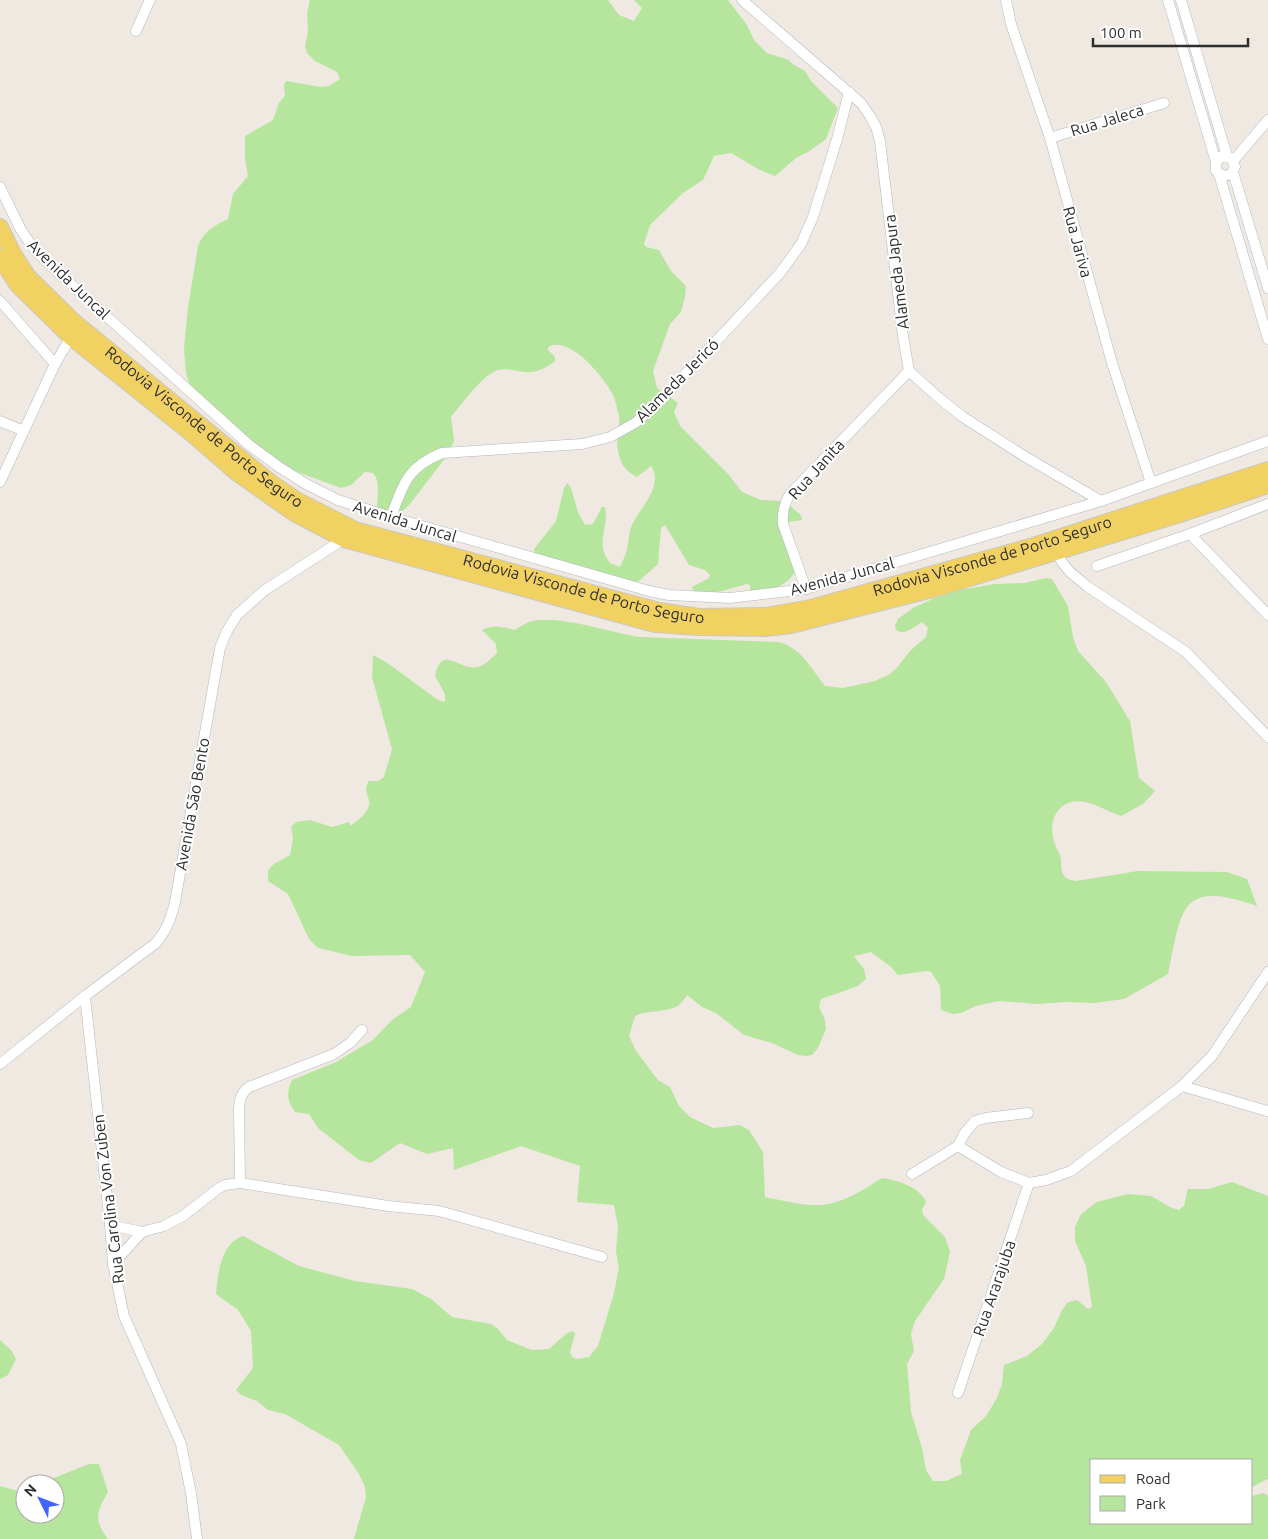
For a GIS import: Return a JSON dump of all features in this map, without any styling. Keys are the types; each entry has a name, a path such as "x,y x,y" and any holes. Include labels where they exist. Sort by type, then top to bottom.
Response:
{"main road":[{"name":"Rodovia Visconde de Porto Seguro","path":"0,227 13,254 28,276 74,322 271,483 349,534 659,611 698,617 765,616 811,608 1030,547 1268,470"},
{"name":"Rodovia Visconde de Porto Seguro","path":"0,258 18,285 71,337 265,494 294,513 349,534 655,624 765,628 791,625 937,588 1177,515 1268,485"}],"street":[{"path":"136,31 150,0"},
{"name":"Alameda Japura","path":"742,0 849,92 870,116 876,127 880,141 903,336 909,371"},
{"name":"Rua Jariva","path":"1006,0 1014,32 1050,138 1112,363 1151,483"},
{"path":"1168,0 1216,162 1215,167 1219,174 1268,339"},
{"path":"1181,0 1230,159 1235,167 1233,172 1268,288"},
{"name":"Alameda Jericó","path":"391,517 402,486 412,472 426,459 442,453 582,444 610,437 635,423 660,401 780,273 801,244 813,217 849,92"},
{"name":"Rua Jaleca","path":"1050,138 1164,103"},
{"path":"1230,159 1268,120"},
{"path":"1216,162 1222,156 1230,159"},
{"path":"1219,174 1224,176 1233,172"},
{"name":"Avenida Juncal","path":"0,188 21,230 34,249 248,444 306,484 338,500 391,517 649,591 669,595 730,598 806,589 1101,501 1268,441"},
{"path":"0,301 55,364"},
{"path":"0,482 55,364 71,337"},
{"path":"909,371 963,417 1024,456 1101,501"},
{"name":"Rua Janita","path":"806,589 782,524 786,500 909,371"},
{"path":"0,421 24,431"},
{"path":"1097,566 1190,534 1268,504"},
{"name":"Avenida São Bento","path":"0,1064 85,996 156,943 163,935 169,925 176,902 220,648 226,631 237,615 265,590 349,534"},
{"path":"1190,534 1268,615"},
{"path":"1056,552 1070,572 1088,587 1186,652 1268,737"},
{"path":"958,1146 1001,1172 1030,1183 1046,1180 1071,1171 1182,1086 1212,1056 1268,972"},
{"name":"Rua Carolina Von Zuben","path":"85,996 110,1226 112,1264 124,1316 181,1444 191,1493 197,1539"},
{"path":"240,1183 239,1117 240,1097 244,1091 249,1087 334,1054 350,1043 362,1030"},
{"path":"1182,1086 1267,1111"},
{"path":"912,1174 958,1146 964,1134 975,1121 1028,1113"},
{"path":"110,1226 142,1232 164,1226 183,1216 219,1188 225,1185 240,1183 388,1206 439,1211 602,1257"},
{"name":"Rua Ararajuba","path":"958,1393 1030,1183"},
{"path":"112,1264 142,1232"}],"green space":[{"path":"310,0 608,0 619,15 634,21 642,8 634,0 728,0 747,25 754,40 767,53 789,60 805,71 811,81 838,108 826,139 796,158 775,176 758,169 731,153 714,156 703,180 683,193 650,225 644,244 646,247 659,250 671,271 686,286 681,312 670,324 653,371 657,388 678,403 674,412 680,426 729,475 742,492 761,500 784,501 801,515 802,520 789,522 786,525 794,550 796,564 795,571 786,582 771,589 756,592 750,591 750,585 747,584 711,594 694,591 692,587 709,578 710,575 705,570 689,565 665,525 661,528 658,564 633,584 535,558 534,549 556,521 567,483 571,488 578,512 585,525 593,524 602,507 605,507 604,552 610,563 620,567 626,554 632,525 649,497 655,481 651,466 637,477 629,472 620,460 617,446 619,416 613,396 594,368 576,352 566,347 557,345 548,347 548,350 555,357 555,361 540,370 526,372 507,369 498,370 479,383 451,417 454,441 449,453 410,504 401,512 389,517 377,508 378,485 373,473 365,472 351,485 341,488 284,467 227,430 191,389 186,373 184,348 198,246 210,230 228,219 233,194 248,176 245,159 245,136 273,120 279,103 285,96 284,85 286,81 321,87 329,86 340,79 337,72 315,61 307,53 305,46 308,31 307,13"},
{"path":"1046,578 1052,579 1068,606 1073,637 1078,651 1106,682 1130,721 1139,778 1155,791 1143,804 1121,816 1085,802 1076,801 1062,806 1054,818 1052,833 1060,855 1064,876 1076,881 1138,871 1227,872 1247,879 1257,906 1212,896 1198,899 1188,906 1182,917 1168,974 1124,999 1094,1003 1065,1002 1038,1004 999,1001 953,1014 941,1010 940,986 931,972 898,975 891,967 871,952 854,956 864,969 866,979 858,986 821,999 819,1007 825,1020 826,1029 818,1048 812,1055 798,1055 772,1043 744,1035 716,1013 702,1007 687,995 675,1007 635,1016 629,1036 636,1051 658,1080 670,1087 679,1106 690,1117 713,1128 740,1125 749,1130 763,1152 765,1197 805,1205 828,1204 852,1196 882,1178 907,1185 919,1192 923,1197 926,1202 922,1210 923,1215 945,1237 950,1252 944,1279 915,1321 911,1334 914,1351 907,1364 911,1412 922,1448 926,1470 933,1481 946,1481 962,1474 960,1460 971,1430 986,1416 997,1398 1002,1384 1004,1365 1027,1356 1042,1344 1054,1328 1068,1302 1077,1300 1088,1309 1092,1307 1086,1266 1075,1241 1075,1227 1081,1214 1097,1202 1128,1194 1151,1196 1179,1210 1184,1206 1188,1189 1208,1189 1232,1182 1268,1196 1268,1479 1253,1486 1253,1459 1090,1459 1090,1524 1253,1524 1253,1496 1263,1493 1268,1495 1268,1539 354,1539 366,1497 365,1487 359,1474 339,1445 285,1414 268,1410 257,1401 241,1395 236,1390 253,1368 251,1331 238,1310 216,1294 222,1260 230,1245 243,1236 299,1266 355,1281 412,1289 431,1299 452,1317 491,1324 507,1340 532,1350 549,1349 567,1333 573,1331 575,1334 570,1352 572,1357 577,1359 589,1357 598,1346 614,1293 619,1267 616,1252 618,1227 614,1205 577,1202 580,1166 521,1146 454,1170 453,1148 427,1154 400,1143 371,1163 359,1160 318,1128 309,1114 295,1112 290,1104 288,1093 292,1080 336,1062 373,1040 392,1020 411,1007 425,972 410,955 352,956 318,948 309,939 288,894 268,881 268,870 274,864 290,855 293,839 291,827 296,822 310,820 332,827 349,822 351,826 368,808 369,801 366,789 369,781 378,781 384,777 392,749 372,677 373,655 386,662 438,700 445,702 445,694 435,676 438,666 442,661 452,661 471,667 478,667 486,663 497,653 496,644 482,630 502,627 515,630 529,622 553,620 640,637 779,642 800,654 825,686 843,688 875,681 888,675 926,637 928,628 922,622 903,632 896,630 895,626 898,619 913,608 948,592 995,584 1025,583"},
{"path":"0,1340 11,1350 16,1359 8,1375 0,1379"},
{"path":"89,1464 99,1464 108,1492 98,1516 100,1526 108,1539 0,1539 0,1486 15,1490 15,1524 65,1524 64,1474"}]}
